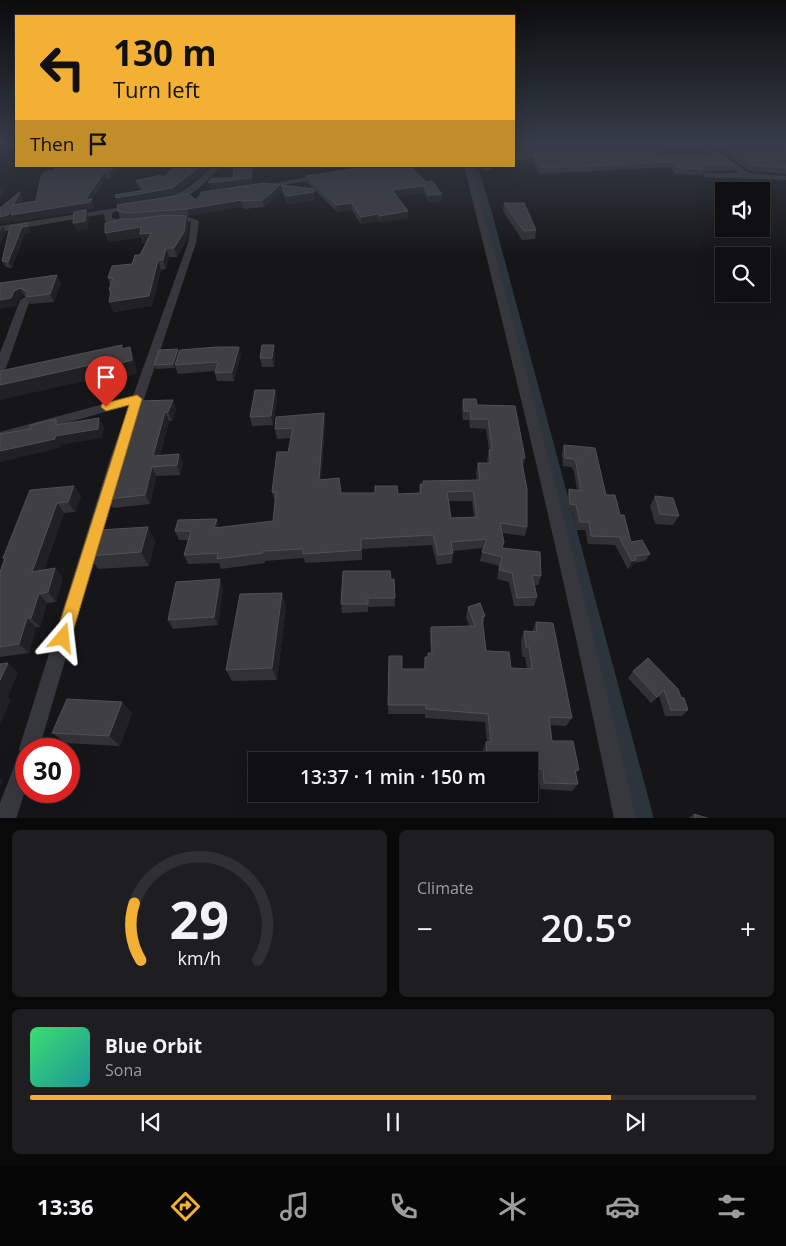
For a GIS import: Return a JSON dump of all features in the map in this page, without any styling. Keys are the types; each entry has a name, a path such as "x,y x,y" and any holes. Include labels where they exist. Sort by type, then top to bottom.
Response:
{"street":[{"path":"177,198 188,192 200,181"},
{"path":"254,188 293,181"},
{"path":"471,181 512,337 598,693 625,818"},
{"path":"160,202 197,196"},
{"path":"0,229 126,208"},
{"path":"32,738 137,399 192,243 195,222 186,220 150,224 112,222 107,218 108,211"},
{"path":"0,368 25,300"},
{"path":"0,437 137,399"},
{"path":"5,818 15,790"}],"building":[{"path":"40,181 98,181 85,200 92,199 90,202 11,215 13,205 36,201"},
{"path":"136,181 181,181 172,188 116,198 115,195 145,190"},
{"path":"311,181 432,181 442,194 429,195 424,186 392,190 408,211 380,216 378,214 361,217 352,203 336,205"},
{"path":"264,183 280,185 263,200 242,200 187,209 128,213 118,211 117,205 188,194 196,200 202,192"},
{"path":"281,185 314,189 314,192 287,196"},
{"path":"20,192 8,215 0,217 0,208"},
{"path":"504,203 524,203 536,230 524,231"},
{"path":"86,210 85,221 73,223 74,212"},
{"path":"167,215 186,216 184,232 174,248 166,248 163,260 158,260 149,296 109,302 111,290 109,290 113,278 108,278 112,266 132,264 135,255 140,255 151,233 140,234 141,227 105,233 105,223 119,219"},
{"path":"28,223 28,226 22,227 8,262 2,261 10,226"},
{"path":"57,275 50,294 26,297 28,292 20,288 14,291 11,298 0,300 0,283"},
{"path":"122,345 122,349 130,347 132,360 117,364 117,359 0,385 0,371"},
{"path":"262,345 274,345 272,358 260,358"},
{"path":"239,347 232,372 215,373 218,362 175,365 180,350"},
{"path":"178,349 173,364 154,365 159,350"},
{"path":"255,390 275,390 271,416 250,417"},
{"path":"463,399 476,399 477,405 515,406 525,458 521,458 527,489 527,527 500,523 504,542 502,548 540,552 541,576 532,575 537,597 517,598 512,573 499,570 502,557 482,552 487,539 451,542 453,553 438,555 433,535 361,539 361,550 303,554 303,549 263,551 263,553 217,559 218,553 184,555 191,531 175,531 178,520 217,519 214,528 273,521 276,492 272,492 277,452 288,452 293,428 275,429 276,417 324,413 319,480 339,478 341,493 375,493 375,486 397,486 398,494 421,493 420,484 423,484 423,481 480,480 478,463 491,463 489,450 492,450 488,419 471,419 470,411 464,411","holes":["473,491 477,517 451,518 447,492"]},
{"path":"173,400 168,412 165,412 153,456 179,454 177,465 152,467 145,495 107,499 122,447 139,401"},
{"path":"99,418 98,429 55,436 55,439 0,451 0,434 31,429 30,425 56,419 56,425"},
{"path":"564,445 595,448 606,495 615,495 620,515 624,515 631,542 642,540 650,554 635,556 636,560 632,561 619,537 591,536 589,522 580,522 576,505 570,504 569,489 581,491 576,463 574,459 565,458"},
{"path":"74,486 68,502 57,503 32,572 55,568 48,592 39,594 31,618 27,618 19,644 0,647 0,572 5,558 3,558 30,490"},
{"path":"655,496 673,498 679,516 660,514"},
{"path":"148,527 141,552 89,556 99,530"},
{"path":"343,571 390,571 391,579 394,579 395,598 368,598 368,604 341,604"},
{"path":"220,579 214,617 168,620 176,582"},
{"path":"282,593 272,668 226,670 240,594"},
{"path":"480,603 485,616 482,617 486,651 509,652 511,668 532,669 529,647 526,647 524,631 537,632 536,622 553,623 572,718 549,717 552,741 573,741 579,770 575,770 578,784 544,783 543,769 538,769 538,752 487,752 486,742 491,742 488,714 426,709 426,705 388,705 389,656 402,656 402,669 425,669 425,657 428,657 428,653 432,653 431,627 475,626 468,607"},
{"path":"648,658 678,689 681,697 684,698 688,710 671,710 664,690 657,697 633,671"},
{"path":"8,663 0,680 0,664"},
{"path":"67,699 122,702 109,736 52,733"},
{"path":"694,814 707,818 695,818"}],"waterway":[{"path":"478,181 642,818"}],"route":[{"path":"63,638 137,399 106,407"}]}
